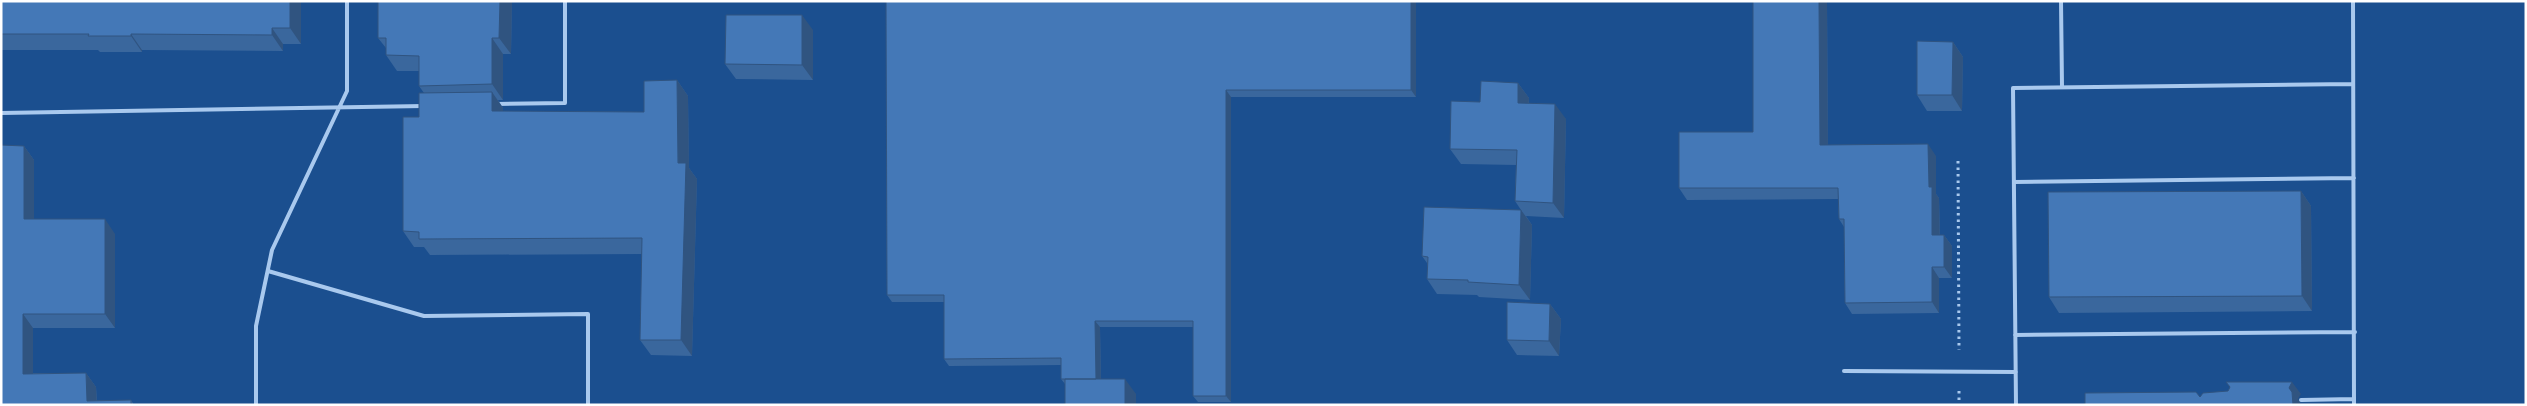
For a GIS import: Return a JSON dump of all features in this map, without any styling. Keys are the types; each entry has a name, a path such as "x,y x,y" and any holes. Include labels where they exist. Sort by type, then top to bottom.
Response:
{"lane":[{"path":"256,405 256,326 272,250 347,91 347,1"},
{"path":"487,104 565,103 565,1"},
{"path":"2061,1 2062,87"},
{"path":"2353,1 2354,405"},
{"path":"2016,405 2013,88 2353,84"},
{"path":"1,114 428,106"},
{"path":"2014,182 2354,178"},
{"path":"268,270 424,316 588,314 588,405"},
{"path":"2016,335 2355,332"},
{"path":"1844,371 2016,372"},
{"path":"2301,400 2354,399"}],"path":[{"path":"1958,161 1959,405"}],"building":[{"path":"1,1 290,1 290,28 272,28 272,35 131,34 131,36 88,36 89,34 1,34"},
{"path":"378,1 500,1 499,38 492,38 492,84 419,86 419,56 386,55 386,38 378,38"},
{"path":"886,1 1411,1 1411,90 1226,90 1226,396 1193,396 1193,321 1095,321 1096,379 1061,379 1061,358 944,359 944,295 887,295"},
{"path":"1753,1 1819,1 1820,145 1928,144 1929,187 1932,187 1932,235 1944,235 1944,267 1932,267 1932,302 1845,303 1844,219 1839,219 1838,188 1679,188 1679,132 1753,132"},
{"path":"726,15 802,15 802,65 725,64"},
{"path":"1917,41 1953,42 1952,95 1917,95"},
{"path":"677,80 678,163 686,163 681,340 640,340 642,238 419,239 419,232 403,231 403,117 419,117 419,93 492,92 492,111 644,112 644,81"},
{"path":"1481,81 1518,83 1518,103 1555,104 1553,203 1515,201 1517,150 1450,149 1451,101 1480,102"},
{"path":"1,145 24,146 24,219 105,219 105,314 23,314 23,374 86,373 87,401 131,400 131,405 1,405"},
{"path":"2301,191 2302,296 2049,297 2048,192"},
{"path":"1424,207 1521,210 1519,285 1468,282 1468,280 1427,279 1428,257 1422,256"},
{"path":"1507,302 1550,304 1549,341 1507,340"},
{"path":"1065,379 1125,379 1125,405 1065,405"},
{"path":"2226,382 2292,382 2289,388 2292,392 2293,405 2085,405 2085,393 2196,392 2200,397 2203,393 2228,391 2230,387"}]}
